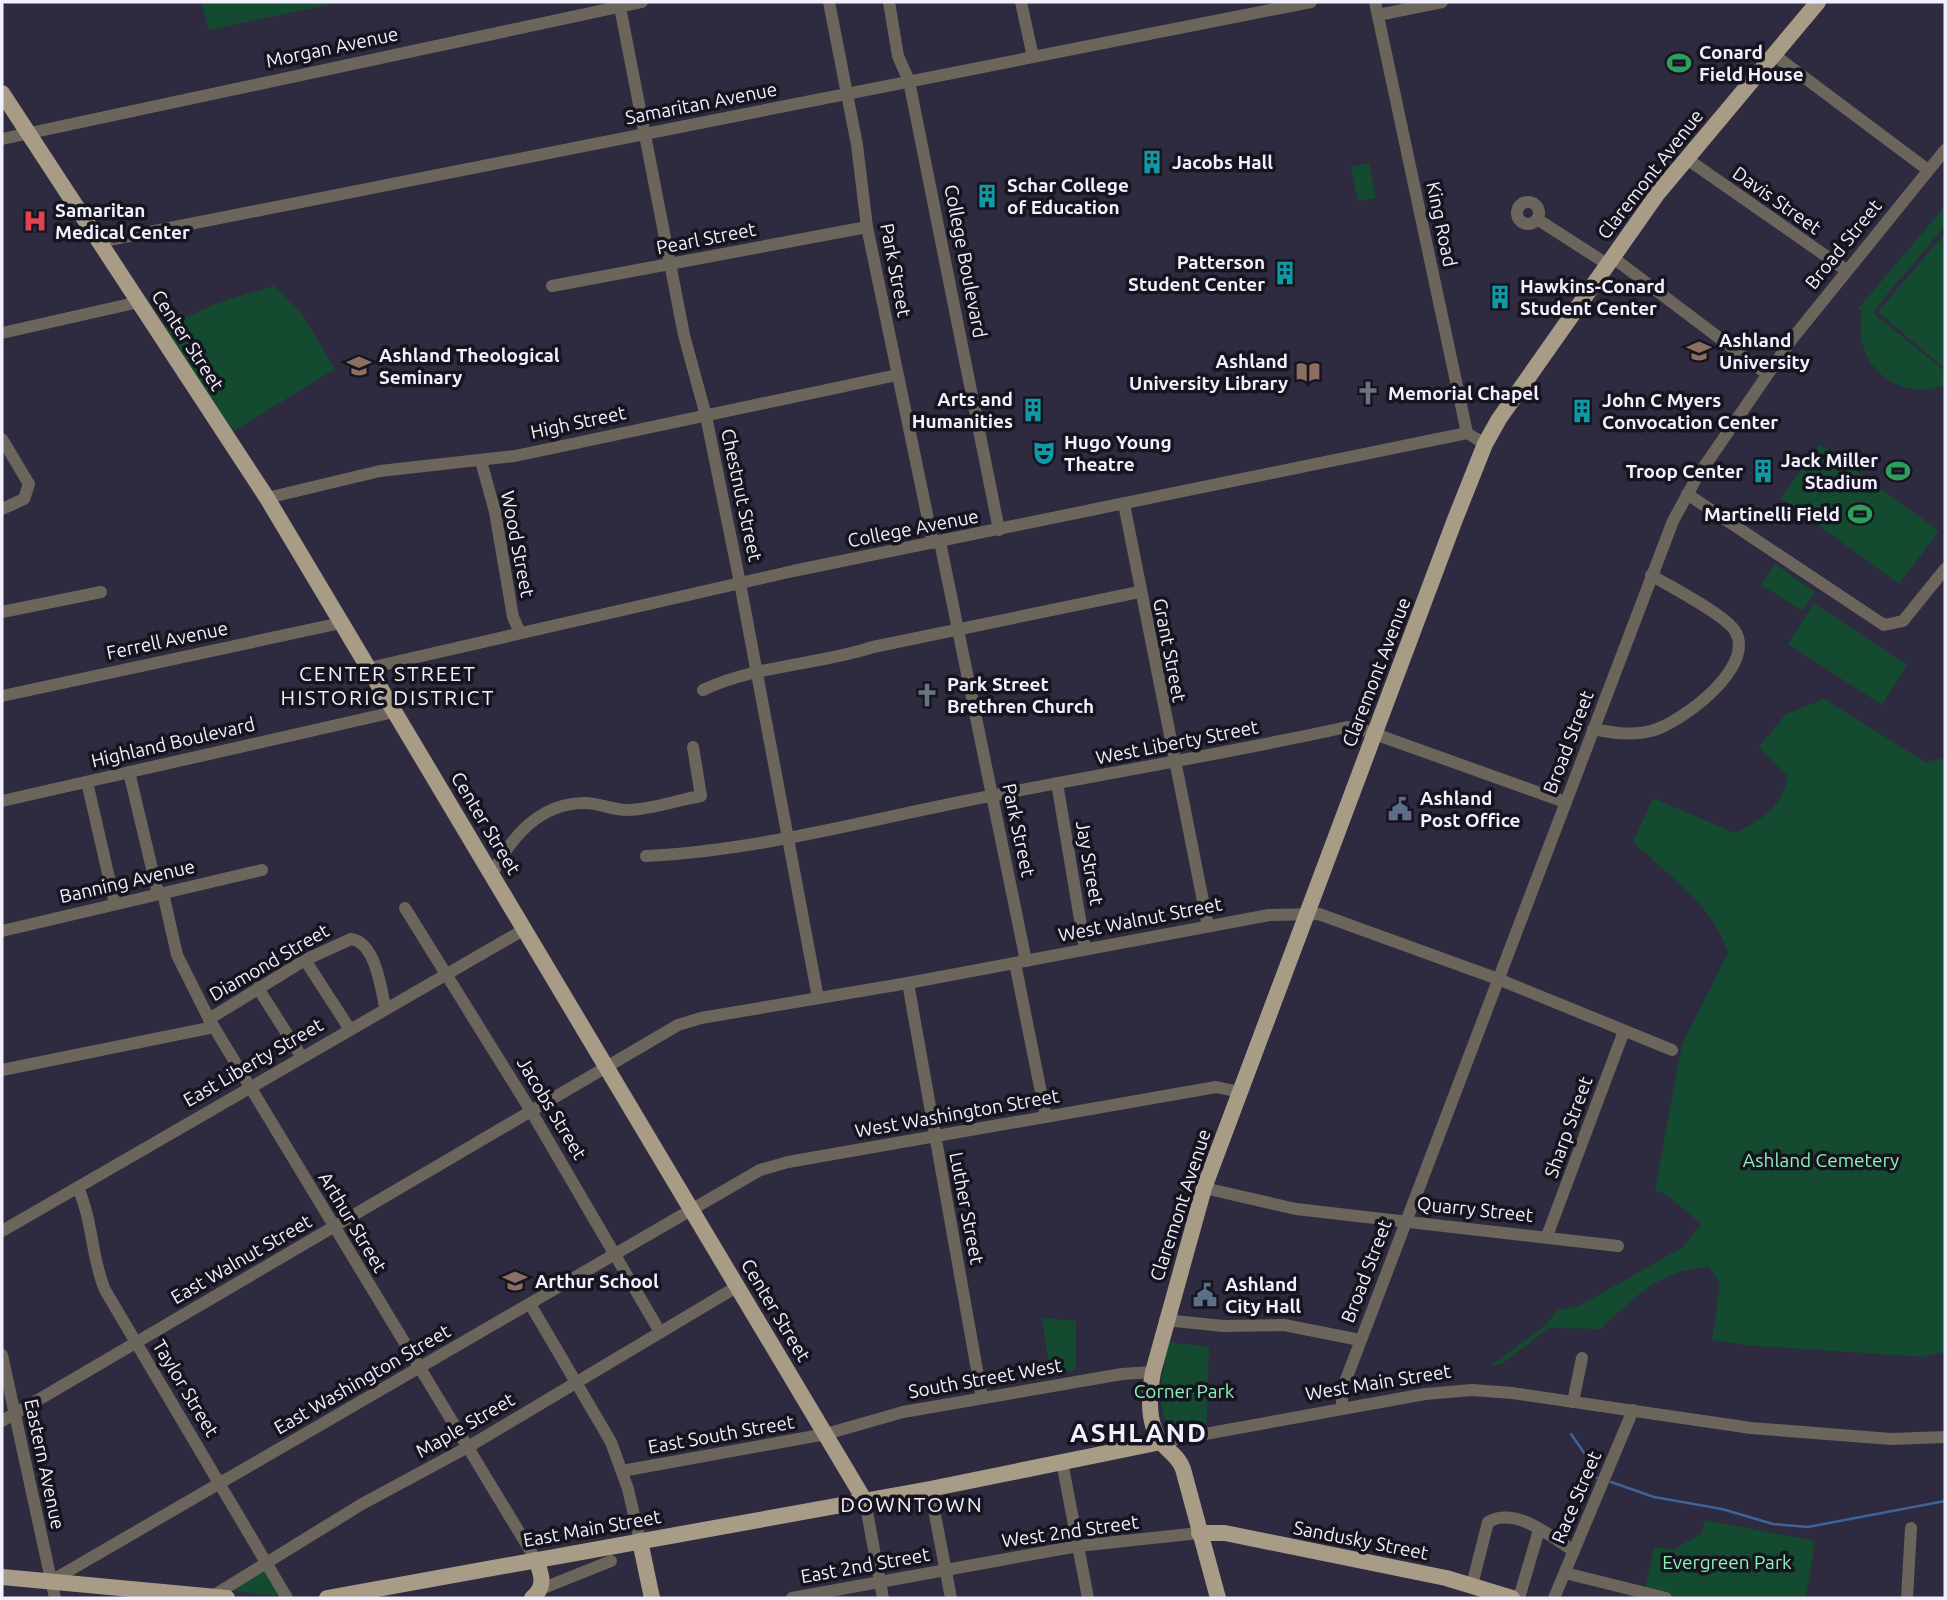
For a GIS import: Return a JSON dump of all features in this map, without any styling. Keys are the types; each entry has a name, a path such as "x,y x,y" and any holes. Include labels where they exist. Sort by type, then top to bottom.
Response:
{"main road":[{"name":"Claremont Avenue","path":"1161,1442 1151,1405 1153,1372 1165,1320 1204,1188 1485,444 1499,419 1609,260 1687,159 1818,2"},
{"name":"Center Street","path":"2,93 267,498 865,1501"},
{"name":"West Main Street","path":"865,1501 1161,1442"},
{"path":"1161,1442 1180,1460 1218,1598"},
{"name":"East Main Street","path":"327,1598 865,1501"},
{"name":"Sandusky Street","path":"1199,1533 1224,1534 1472,1585 1512,1598"},
{"path":"640,1541 652,1598"},
{"path":"536,1560 543,1581 537,1594"},
{"path":"2,1577 219,1597"}],"street":[{"name":"Morgan Avenue","path":"2,139 619,4 642,2"},
{"name":"Park Street","path":"829,2 862,177 867,227 897,374 958,630 992,796 1046,1117"},
{"name":"College Boulevard","path":"889,2 898,56 909,81 999,530"},
{"path":"1021,2 1032,57"},
{"name":"Samaritan Avenue","path":"99,242 1311,2"},
{"path":"1377,8 1443,2"},
{"name":"Chestnut Street","path":"619,4 684,335 706,416 740,583 818,998"},
{"name":"King Road","path":"1377,8 1467,433"},
{"path":"1773,54 1928,170"},
{"name":"Broad Street","path":"1342,1408 1342,1390 1360,1340 1651,575 1687,494 1767,374 1846,270 1945,150"},
{"name":"Davis Street","path":"1687,159 1846,270"},
{"path":"1537,219 1609,260 1767,374"},
{"name":"Pearl Street","path":"552,286 867,227"},
{"path":"2,333 139,302"},
{"name":"High Street","path":"267,498 380,471 481,461 897,374"},
{"path":"1467,433 1485,444"},
{"name":"College Avenue","path":"369,668 740,583 1467,433"},
{"path":"2,439 29,484 24,499 2,509"},
{"name":"Wood Street","path":"481,461 495,512 513,617 520,633"},
{"path":"1687,494 1884,625 1903,621 1945,569"},
{"name":"Grant Street","path":"1124,504 1173,763 1208,926"},
{"path":"1593,729 1634,734 1675,723 1691,713 1738,659 1739,640 1730,624 1651,575"},
{"path":"2,612 101,592"},
{"path":"703,690 719,681 1139,592"},
{"name":"Ferrell Avenue","path":"2,696 341,623"},
{"name":"Highland Boulevard","path":"2,801 394,712"},
{"name":"West Liberty Street","path":"646,856 712,853 1347,727 1375,734 1565,802"},
{"path":"492,874 518,832 544,814 565,805 595,803 630,810 701,796 693,747"},
{"name":"Arthur Street","path":"129,772 177,955 212,1023 418,1369 536,1560"},
{"path":"87,782 115,904"},
{"name":"Jay Street","path":"1056,783 1085,949"},
{"name":"Banning Avenue","path":"2,931 262,870"},
{"name":"Jacobs Street","path":"405,908 448,972 660,1332"},
{"name":"West Walnut Street","path":"608,1066 678,1025 1290,912 1320,914 1498,979 1672,1050"},
{"name":"East Liberty Street","path":"2,1231 249,1085 525,929"},
{"name":"Diamond Street","path":"2,1070 212,1023 258,988 339,942 358,940 370,956 386,1007"},
{"path":"305,960 349,1028"},
{"name":"Luther Street","path":"908,983 982,1398"},
{"path":"258,988 301,1056"},
{"name":"Sharp Street","path":"1547,1236 1624,1031"},
{"name":"East Walnut Street","path":"2,1422 608,1066"},
{"name":"West Washington Street","path":"692,1211 772,1166 1216,1087 1240,1092"},
{"name":"Taylor Street","path":"78,1188 88,1211 100,1278 287,1598"},
{"name":"Quarry Street","path":"1204,1188 1296,1209 1547,1236 1618,1247"},
{"name":"East Washington Street","path":"51,1581 692,1211"},
{"name":"Maple Street","path":"219,1597 268,1562 362,1504 468,1447 738,1286"},
{"path":"530,1304 578,1381 611,1442 622,1471 640,1541"},
{"path":"1165,1320 1223,1326 1284,1325 1360,1340"},
{"name":"Eastern Avenue","path":"2,1355 55,1598"},
{"path":"1573,1402 1582,1357"},
{"name":"South Street West","path":"826,1434 903,1412 1122,1374 1153,1372"},
{"name":"West Main Street","path":"1161,1442 1342,1408 1465,1390 1573,1402 1728,1425 1844,1437 1945,1437"},
{"name":"Race Street","path":"1554,1598 1633,1410"},
{"name":"East South Street","path":"622,1471 826,1434"},
{"path":"1062,1462 1088,1598"},
{"path":"930,1489 951,1598"},
{"name":"Center Street","path":"865,1501 883,1598"},
{"path":"1472,1585 1488,1522 1499,1517 1514,1518 1574,1551"},
{"path":"1907,1598 1910,1528"},
{"path":"1519,1598 1539,1530"},
{"name":"West 2nd Street","path":"946,1570 1078,1546 1199,1533"},
{"path":"537,1594 611,1561"},
{"name":"East 2nd Street","path":"792,1598 946,1570"},
{"path":"1565,1573 1666,1598"}],"green space":[{"path":"201,2 342,2 209,30"},
{"path":"1369,163 1376,198 1358,201 1351,167"},
{"path":"1945,206 1945,226 1883,299 1874,314 1945,371 1944,386 1909,388 1893,383 1880,374 1870,362 1863,347 1860,330 1862,312 1858,309"},
{"path":"1945,233 1945,367 1944,368 1878,312"},
{"path":"274,286 301,313 335,369 229,434 160,330 217,303"},
{"name":"Martinelli Field","path":"1820,444 1939,531 1899,584 1781,498"},
{"path":"1775,564 1815,592 1803,611 1761,585"},
{"path":"1814,603 1907,665 1882,705 1788,644"},
{"name":"Ashland Cemetery","path":"1824,699 1925,762 1945,758 1945,1352 1924,1357 1743,1345 1712,1340 1720,1284 1709,1267 1675,1273 1661,1279 1600,1329 1549,1328 1502,1364 1490,1366 1547,1324 1557,1310 1579,1306 1683,1247 1701,1224 1668,1196 1655,1190 1682,1044 1728,953 1712,920 1701,906 1633,842 1653,798 1735,833 1754,823 1776,804 1785,787 1787,776 1759,747 1786,714"},
{"path":"1042,1318 1076,1321 1076,1370 1050,1374"},
{"name":"Corner Park","path":"1169,1342 1209,1347 1206,1434 1173,1440 1161,1402 1163,1370"},
{"name":"Evergreen Park","path":"1705,1520 1815,1541 1806,1598 1682,1598 1644,1591 1654,1547 1673,1550 1702,1533"},
{"path":"262,1564 278,1591 277,1596 221,1589"}],"waterway":[{"path":"1571,1434 1589,1460 1590,1475 1597,1478"},
{"path":"1611,1482 1654,1497 1722,1509 1773,1524 1808,1527 1945,1501"}],"place":[{"name":"Conard Field House","path":"1679,63"},
{"name":"Jacobs Hall","path":"1152,162"},
{"name":"Schar College of Education","path":"987,196"},
{"name":"Samaritan Medical Center","path":"35,221"},
{"name":"Patterson Student Center","path":"1285,273"},
{"name":"Hawkins-Conard Student Center","path":"1500,297"},
{"name":"Ashland University","path":"1699,351"},
{"name":"Ashland Theological Seminary","path":"359,366"},
{"name":"Ashland University Library","path":"1308,372"},
{"name":"Memorial Chapel","path":"1368,393"},
{"name":"Arts and Humanities","path":"1033,410"},
{"name":"John C Myers Convocation Center","path":"1582,411"},
{"name":"Hugo Young Theatre","path":"1044,453"},
{"name":"Troop Center","path":"1763,471"},
{"name":"Jack Miller Stadium","path":"1898,471"},
{"name":"Martinelli Field","path":"1860,514"},
{"name":"Park Street Brethren Church","path":"927,695"},
{"name":"Ashland Post Office","path":"1400,809"},
{"name":"Arthur School","path":"515,1281"},
{"name":"Ashland City Hall","path":"1205,1295"}],"district":[{"name":"CENTER STREET HISTORIC DISTRICT","path":"388,685"},
{"name":"ASHLAND","path":"1139,1432"},
{"name":"DOWNTOWN","path":"912,1504"}]}
